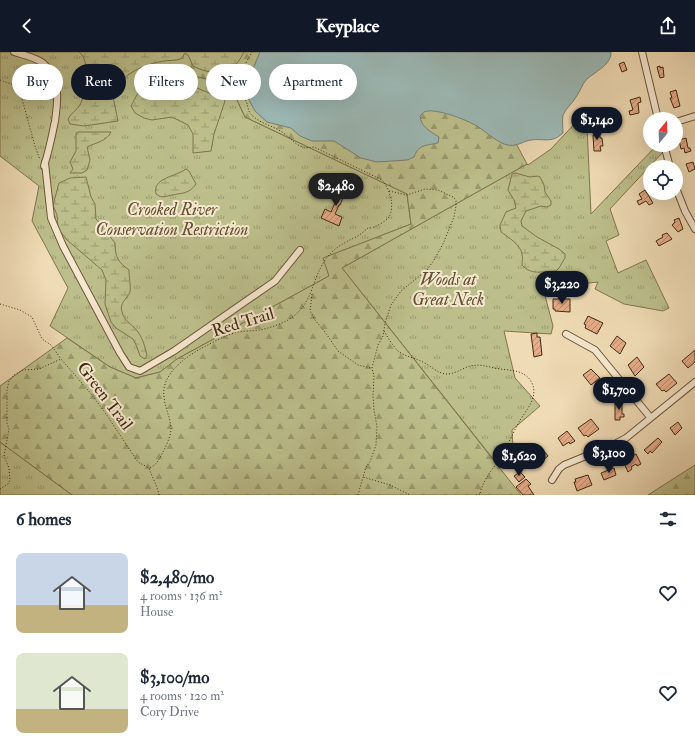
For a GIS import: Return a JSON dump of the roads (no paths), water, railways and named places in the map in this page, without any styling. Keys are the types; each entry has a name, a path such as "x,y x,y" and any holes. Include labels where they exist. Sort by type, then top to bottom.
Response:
{"street":[{"path":"14,52 43,63 49,69 56,82 58,101 52,138 44,166 51,218 63,246 129,367 140,371 180,346 276,281 300,250"},
{"path":"642,52 656,112"},
{"path":"683,120 695,116"},
{"path":"681,200 695,229"},
{"path":"566,334 595,350 650,417"},
{"path":"552,480 559,469 564,465 613,445 626,438 695,382"}],"water":[{"path":"260,52 611,52 611,56 606,64 585,81 563,115 563,133 551,140 531,140 517,145 508,145 500,142 477,126 466,121 443,113 429,111 424,112 420,116 421,120 426,128 439,137 438,143 426,145 420,148 414,157 407,160 377,162 361,158 334,141 312,141 300,136 291,128 267,122 255,111 249,100 261,100 261,64 255,64"}],"park label":[{"name":"Crooked River Conservation Restriction","path":"172,219"},
{"name":"Woods at Great Neck","path":"448,289"}]}
